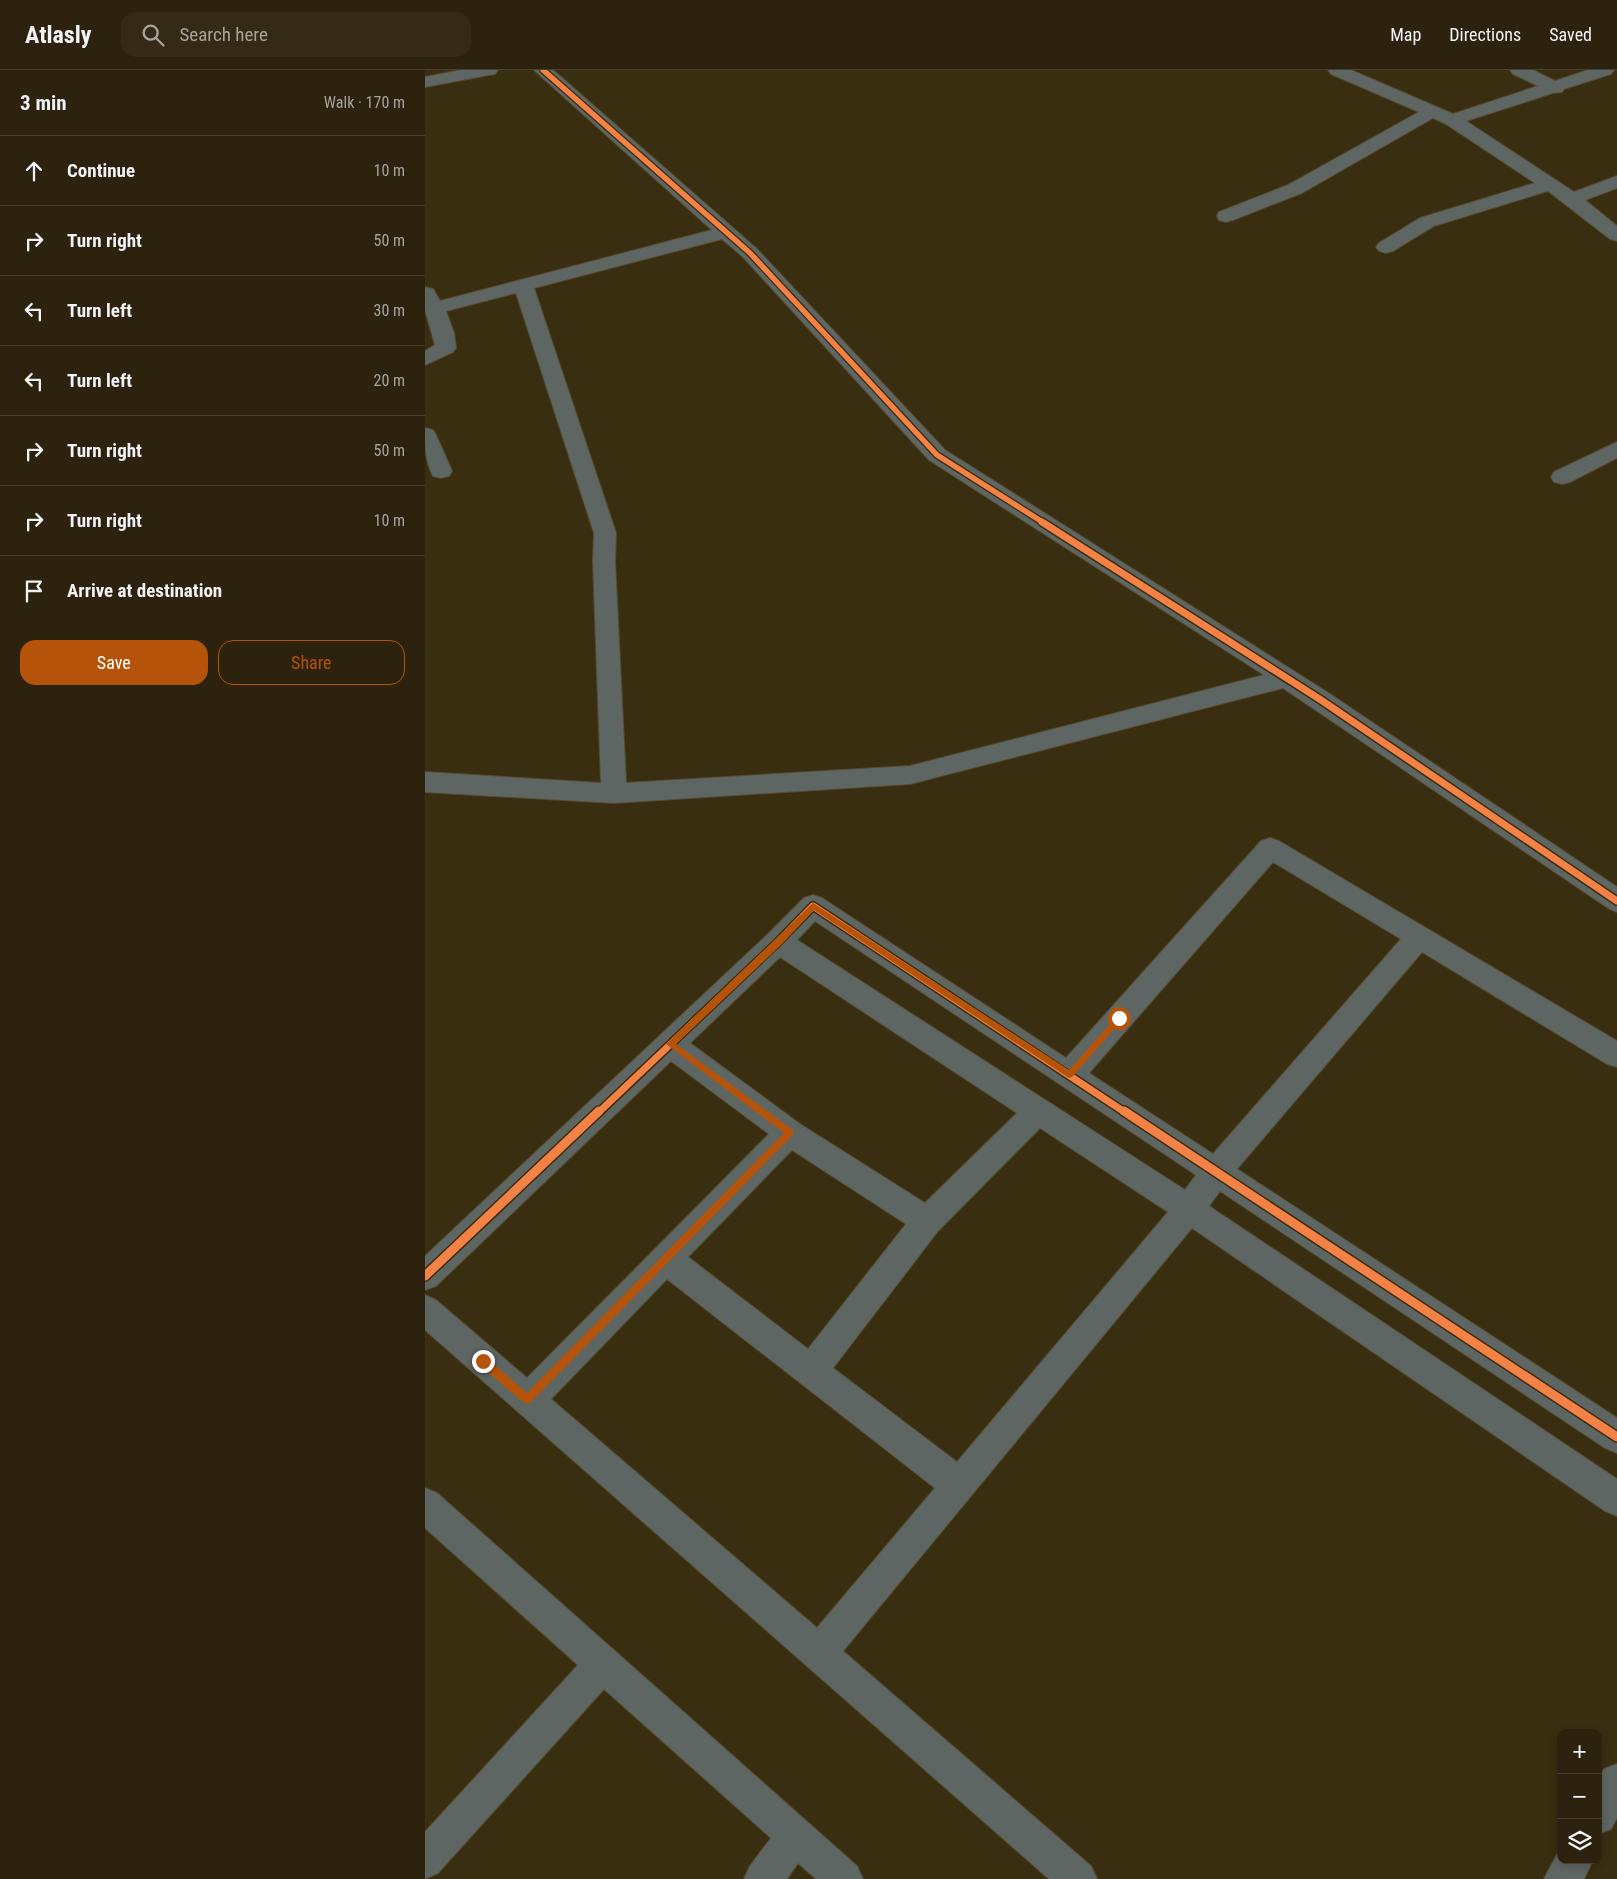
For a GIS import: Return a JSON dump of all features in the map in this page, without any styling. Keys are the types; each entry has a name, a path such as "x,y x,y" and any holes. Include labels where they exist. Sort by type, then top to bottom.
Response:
{"street":[{"path":"425,82 489,70"},
{"path":"543,70 750,254 937,455 1287,678 1617,901"},
{"path":"1337,70 1452,120 1572,199 1617,235"},
{"path":"1519,70 1556,88"},
{"path":"1452,120 1556,88 1605,70"},
{"path":"1226,216 1295,189 1431,112"},
{"path":"1572,199 1617,182"},
{"path":"1386,248 1427,222 1550,184"},
{"path":"425,359 446,348 445,338 430,300 523,285 725,232"},
{"path":"523,285 605,533 604,561 614,793"},
{"path":"425,435 441,471"},
{"path":"1562,477 1617,449"},
{"path":"425,782 614,793 910,774 1287,678"},
{"path":"1069,1075 1270,848 1617,1055"},
{"path":"425,1276 778,942 813,906 1617,1436"},
{"path":"819,1653 1189,1209 1216,1172 1419,937"},
{"path":"778,942 1189,1209 1617,1499"},
{"path":"670,1044 790,1132 927,1221"},
{"path":"811,1371 927,1221 1038,1111"},
{"path":"527,1400 790,1132"},
{"path":"665,1259 959,1485"},
{"path":"425,1310 1078,1879"},
{"path":"425,1505 844,1879"},
{"path":"425,1860 603,1664"},
{"path":"1602,1809 1617,1782"},
{"path":"763,1879 796,1836"},
{"path":"1563,1879 1572,1864"}],"cycle path":[{"path":"543,70 750,253 937,455 1321,700 1617,901"},
{"path":"425,1276 778,942 813,906 1617,1437"}],"route":[{"path":"483,1361 527,1400 790,1132 670,1044 778,942 813,906 1069,1075 1119,1018"}]}
